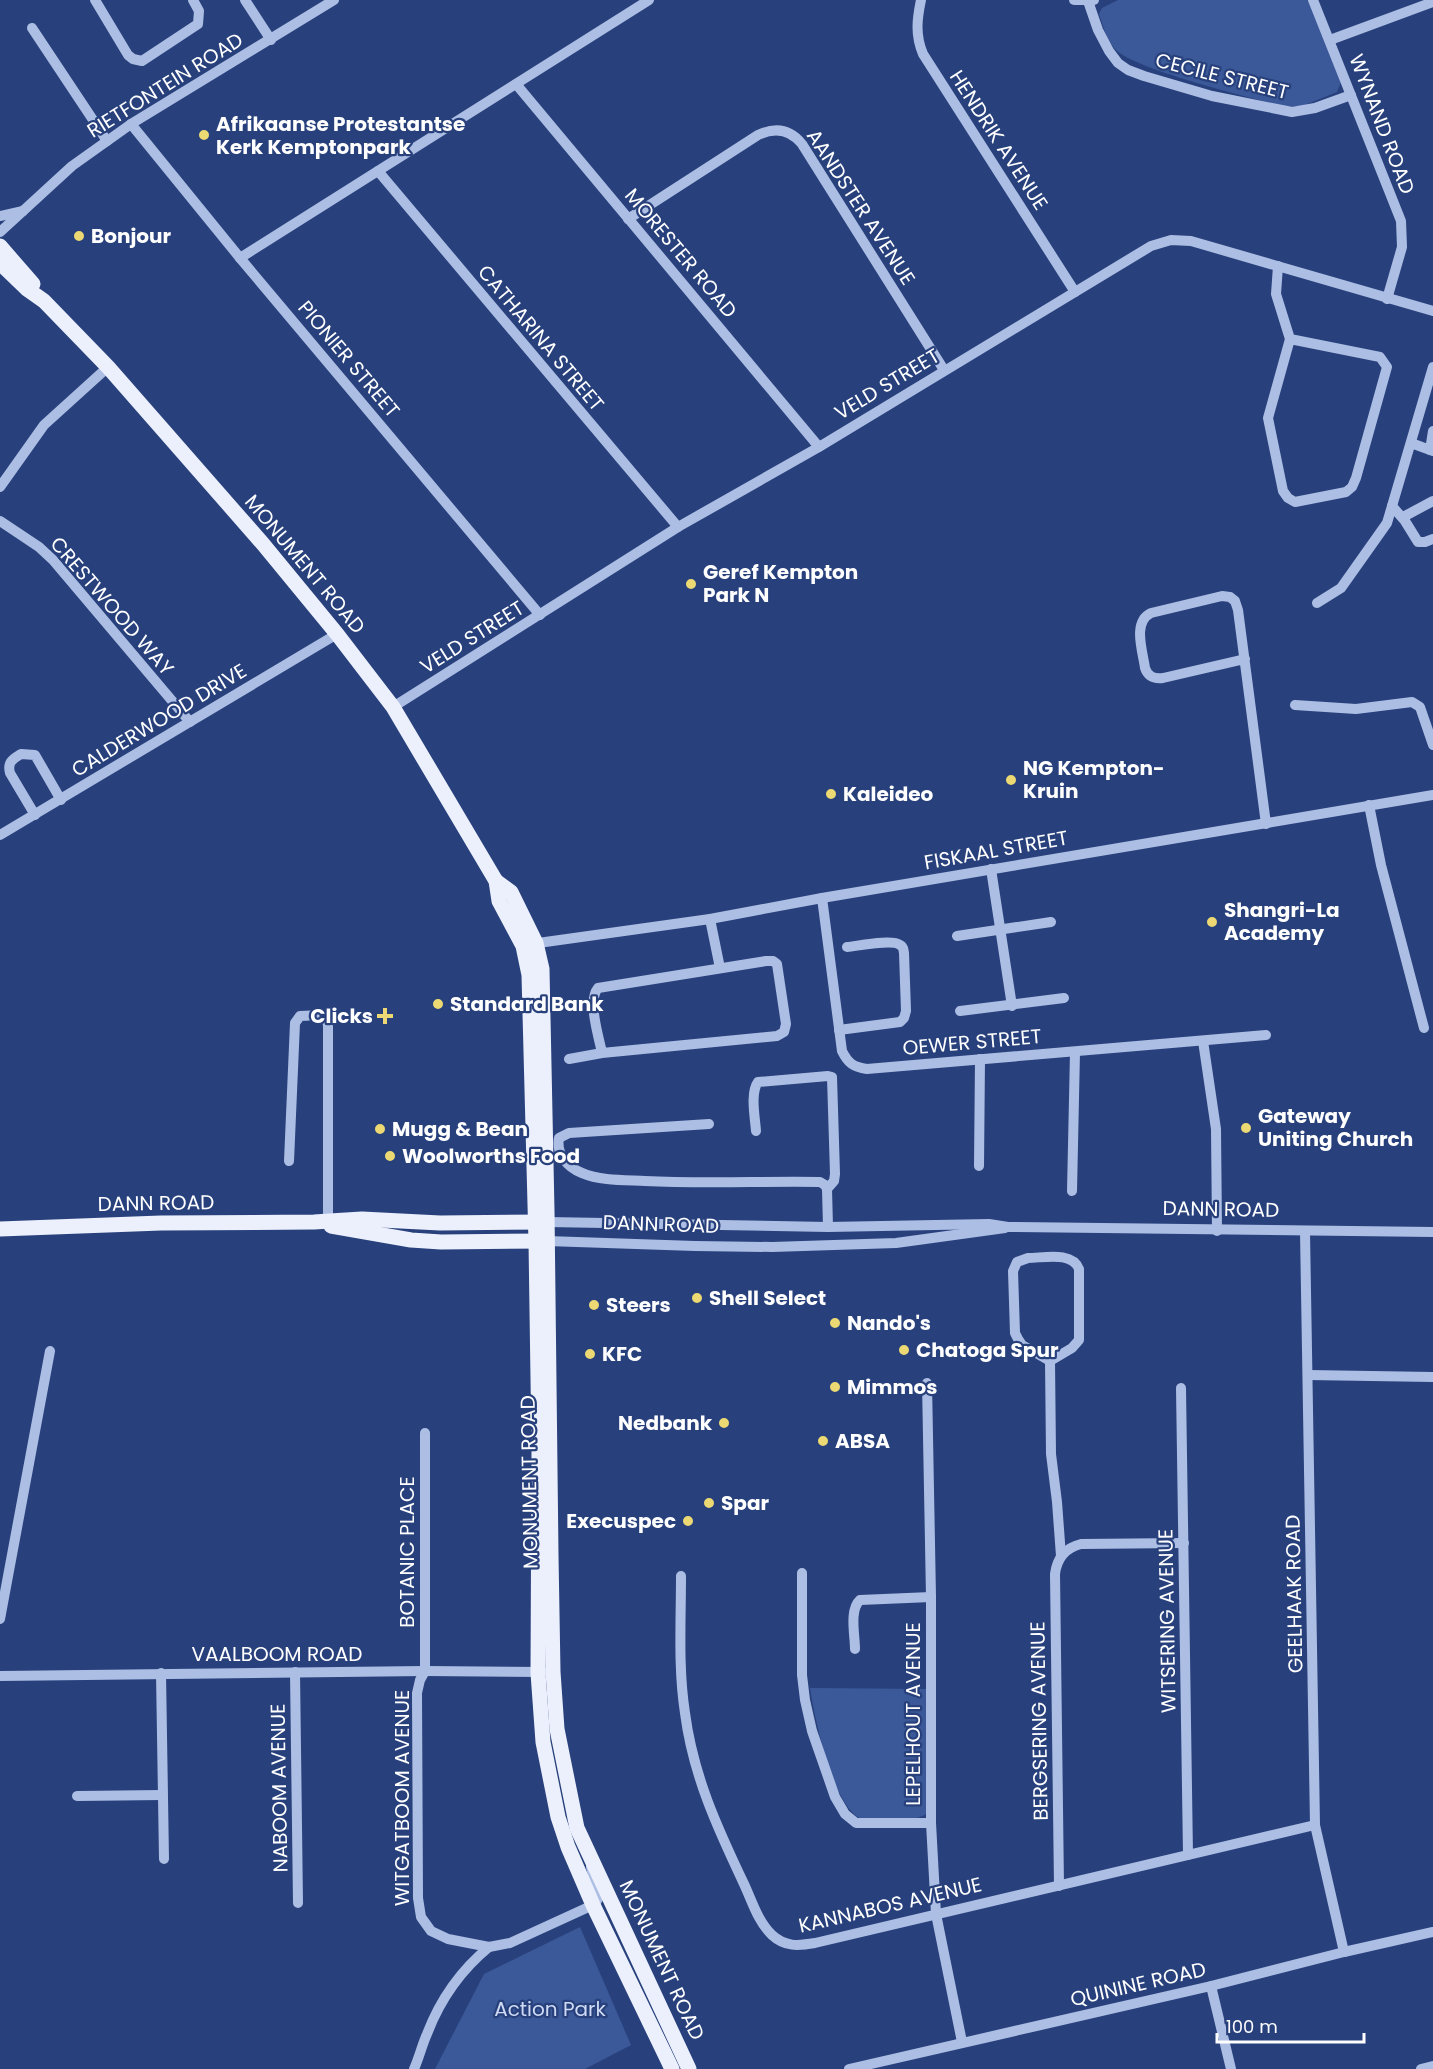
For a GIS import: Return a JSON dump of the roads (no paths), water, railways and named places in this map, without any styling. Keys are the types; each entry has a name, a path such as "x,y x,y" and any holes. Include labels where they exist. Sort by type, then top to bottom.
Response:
{"main road":[{"name":"MONUMENT ROAD","path":"0,246 37,289 45,302"},
{"name":"MONUMENT ROAD","path":"0,263 27,289 45,302 108,368 263,544 337,634 393,707 496,882 511,892 531,950 542,969 544,1023 541,1222 546,1672 542,1736 547,1770 562,1834 593,1905 672,2069"},
{"name":"DANN ROAD","path":"0,1229 161,1223 321,1222 362,1219 440,1223 541,1222"},
{"name":"DANN ROAD","path":"321,1222 378,1236 411,1240 542,1241"},
{"name":"MONUMENT ROAD","path":"546,1672 577,1828 689,2069"},
{"path":"547,1770 550,1732 557,1729"}],"street":[{"path":"95,0 128,55 142,61 198,24 199,11 193,0"},
{"path":"245,0 271,40"},
{"name":"RIETFONTEIN ROAD","path":"0,232 72,166 131,124 334,0"},
{"path":"240,258 649,0"},
{"name":"HENDRIK AVENUE","path":"921,0 916,31 922,54 1075,292"},
{"path":"1074,0 1091,1"},
{"name":"WYNAND ROAD","path":"1313,0 1401,221 1403,231 1401,255 1387,299"},
{"name":"CECILE STREET","path":"1091,1 1098,30 1109,51 1118,63 1144,76 1212,96 1293,112 1315,108 1351,94"},
{"path":"1330,40 1433,2"},
{"path":"32,28 107,141"},
{"name":"MORESTER ROAD","path":"516,84 819,447"},
{"name":"PIONIER STREET","path":"131,124 240,258 540,615"},
{"name":"AANDSTER AVENUE","path":"628,219 758,135 771,130 791,133 802,144 944,370"},
{"name":"CATHARINA STREET","path":"378,171 678,528"},
{"path":"0,216 23,211"},
{"name":"VELD STREET","path":"393,707 678,528 819,447 1151,246 1171,240 1191,241 1433,311"},
{"path":"1278,266 1276,294 1290,339 1269,414 1283,491 1295,502 1346,492 1352,487 1387,371 1386,363 1380,357 1290,339"},
{"path":"1317,603 1344,584 1386,526 1433,367"},
{"path":"0,487 44,425 108,368"},
{"path":"1411,443 1432,450 1433,431"},
{"path":"1403,517 1433,501"},
{"path":"1392,506 1403,517 1418,542 1425,543 1433,539"},
{"name":"CRESTWOOD WAY","path":"0,521 39,547 53,560 190,722"},
{"path":"1245,659 1163,678 1153,678 1145,668 1141,622 1146,615 1151,613 1222,596 1230,597 1235,601 1245,659 1266,824"},
{"name":"CALDERWOOD DRIVE","path":"0,835 337,634"},
{"path":"1295,705 1356,709 1412,702 1420,707 1433,745"},
{"path":"35,815 10,773 11,761 21,754 35,755 61,800"},
{"name":"FISKAAL STREET","path":"531,950 565,939 710,919 1433,795"},
{"path":"1369,806 1381,865 1424,1028"},
{"path":"991,869 1012,1006"},
{"name":"OEWER STREET","path":"822,898 842,1051 847,1061 855,1067 867,1069 1266,1035"},
{"path":"710,919 720,968"},
{"path":"957,936 1051,922"},
{"path":"839,1030 900,1022 906,1011 902,946 889,943 847,947"},
{"path":"569,1059 602,1053 777,1036 784,1032 786,1020 778,966 775,962 766,961 598,988 594,995 593,1006 602,1053"},
{"path":"960,1011 1064,998"},
{"path":"289,1161 296,1020 300,1016 322,1015 327,1019 328,1026 321,1222"},
{"path":"1203,1041 1216,1129 1217,1231"},
{"path":"1072,1191 1075,1052"},
{"path":"979,1166 980,1059"},
{"path":"756,1131 754,1095 755,1086 759,1082 832,1077 835,1174 834,1181 827,1189"},
{"path":"710,1124 569,1133 561,1136 559,1144 562,1157 570,1166 581,1173 605,1178 687,1183 820,1182 827,1189 828,1227"},
{"name":"DANN ROAD","path":"541,1222 828,1227 980,1224 1008,1227 1433,1233"},
{"name":"DANN ROAD","path":"542,1241 717,1246 885,1243 992,1231 1008,1227"},
{"name":"GEELHAAK ROAD","path":"1305,1232 1316,1826 1344,1952"},
{"path":"1070,1258 1079,1269 1079,1340 1072,1348 1050,1361 1022,1345 1016,1333 1013,1271 1021,1259 1070,1258"},
{"path":"0,1619 50,1350"},
{"name":"BERGSERING AVENUE","path":"1050,1361 1051,1460 1057,1502 1060,1556 1055,1574 1059,1886"},
{"path":"1308,1376 1433,1377"},
{"name":"LEPELHOUT AVENUE","path":"927,1383 931,1597 931,1822 936,1914 962,2042"},
{"name":"WITSERING AVENUE","path":"1181,1388 1188,1855"},
{"name":"BOTANIC PLACE","path":"425,1433 425,1671"},
{"path":"1060,1556 1068,1549 1081,1544 1184,1543"},
{"path":"802,1573 802,1675 805,1700 812,1731 835,1797 845,1814 856,1823 931,1822"},
{"name":"KANNABOS AVENUE","path":"681,1576 682,1681 685,1718 694,1759 711,1814 756,1910 767,1930 787,1944 801,1946 1316,1826"},
{"path":"855,1649 854,1613 857,1602 931,1597"},
{"name":"VAALBOOM ROAD","path":"0,1676 425,1671 546,1672"},
{"name":"WITGATBOOM AVENUE","path":"425,1671 417,1693 419,1909 425,1924 438,1935 489,1947 510,1943 593,1905"},
{"name":"NABOOM AVENUE","path":"295,1672 298,1903"},
{"path":"161,1673 164,1859"},
{"path":"77,1796 162,1795"},
{"path":"591,1858 592,1878 597,1899 593,1905"},
{"name":"QUININE ROAD","path":"849,2069 1211,1986 1433,1932"},
{"path":"414,2069 427,2032 447,1994 471,1963 489,1947"},
{"path":"1211,1986 1232,2069"},
{"path":"1421,2069 1433,2066"}],"place":[{"name":"Afrikaanse Protestantse Kerk Kemptonpark","path":"204,135"},
{"name":"Bonjour","path":"79,236"},
{"name":"Geref Kempton Park N","path":"691,584"},
{"name":"NG Kempton- Kruin","path":"1011,780"},
{"name":"Kaleideo","path":"831,794"},
{"name":"Shangri-La Academy","path":"1212,922"},
{"name":"Standard Bank","path":"438,1004"},
{"name":"Clicks","path":"385,1016"},
{"name":"Gateway Uniting Church","path":"1246,1128"},
{"name":"Mugg & Bean","path":"380,1129"},
{"name":"Woolworths Food","path":"390,1156"},
{"name":"Shell Select","path":"697,1298"},
{"name":"Steers","path":"594,1305"},
{"name":"Nando's","path":"835,1323"},
{"name":"Chatoga Spur","path":"904,1350"},
{"name":"KFC","path":"590,1354"},
{"name":"Mimmos","path":"835,1387"},
{"name":"Nedbank","path":"724,1423"},
{"name":"ABSA","path":"823,1441"},
{"name":"Spar","path":"709,1503"},
{"name":"Execuspec","path":"688,1521"}],"park label":[{"name":"Action Park","path":"550,2009"}]}
